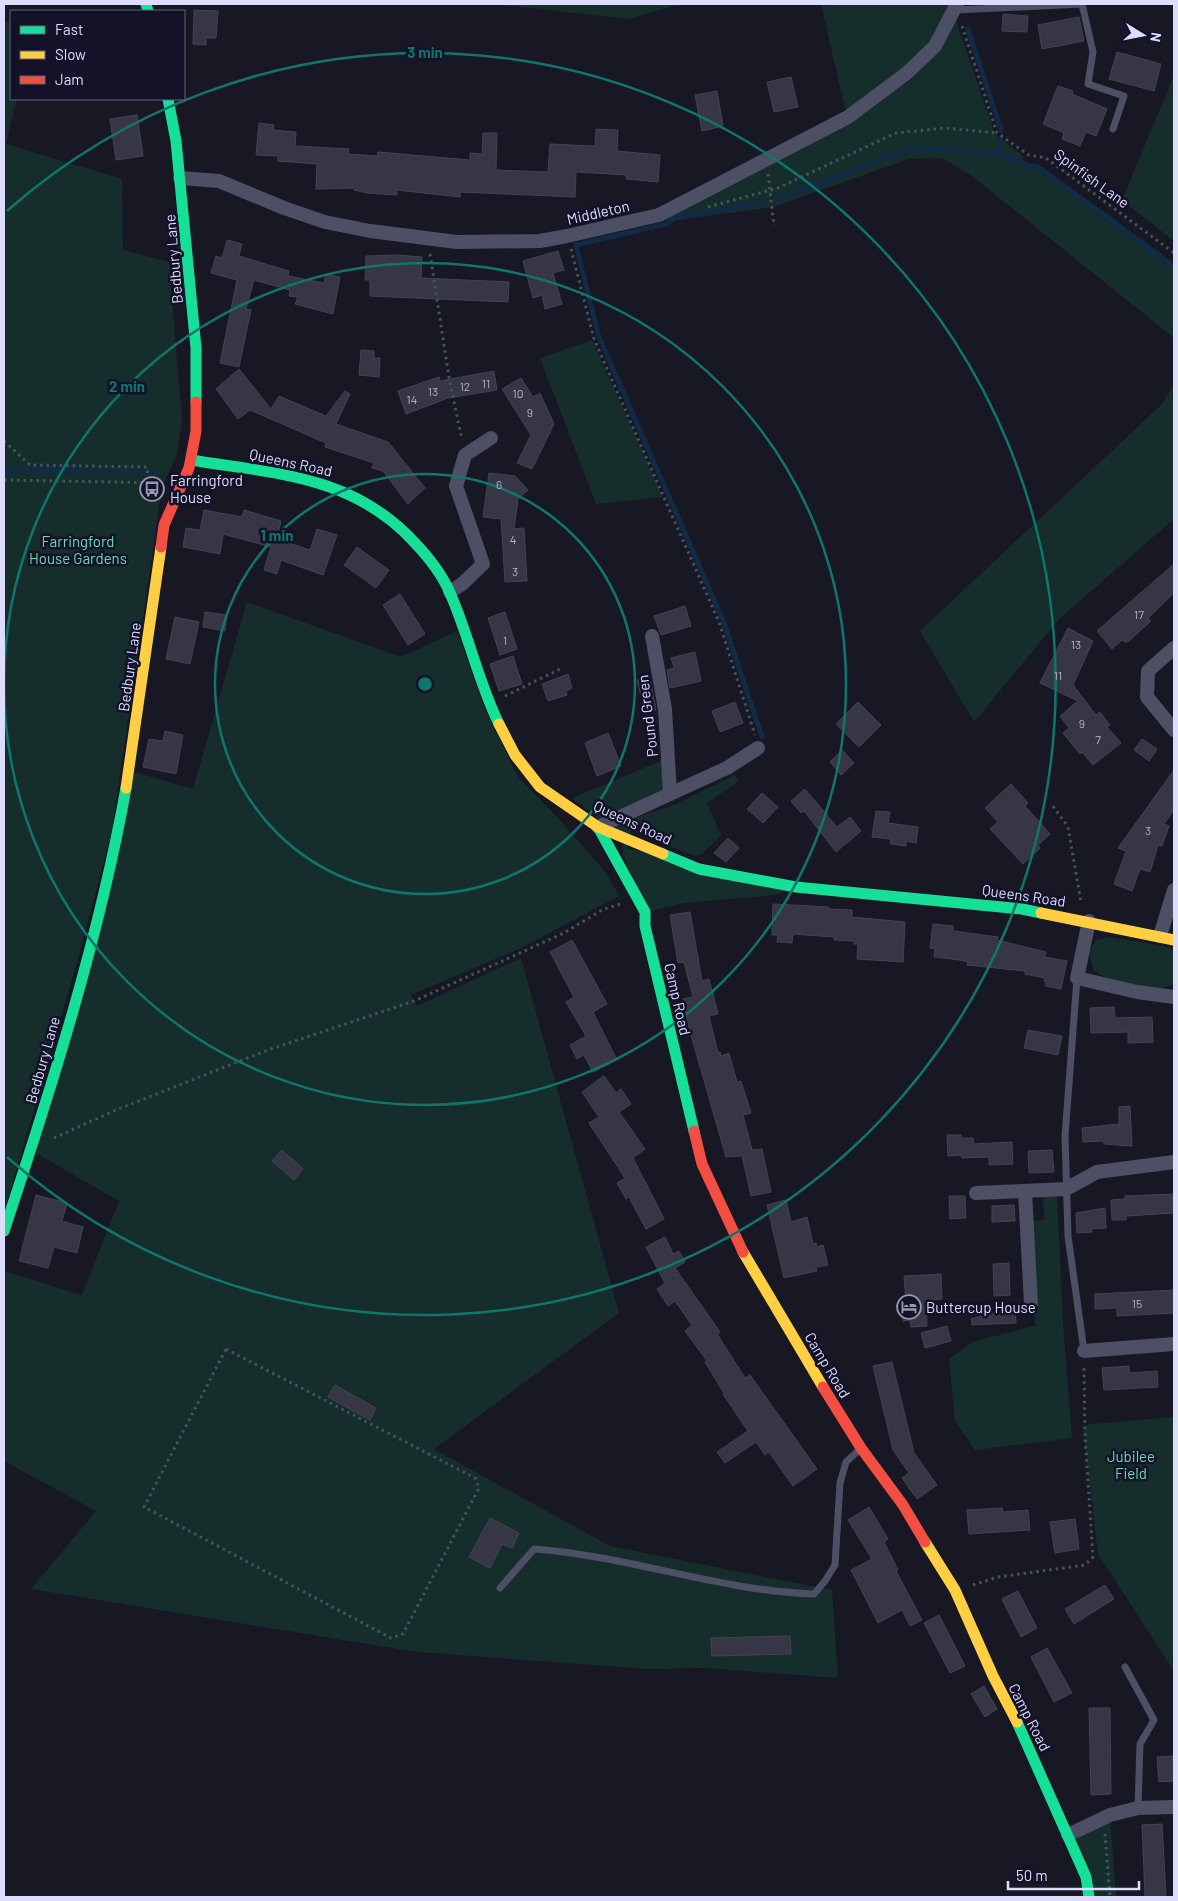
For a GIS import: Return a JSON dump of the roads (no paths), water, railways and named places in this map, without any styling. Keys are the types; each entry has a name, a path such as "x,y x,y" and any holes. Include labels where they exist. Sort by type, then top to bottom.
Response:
{"street":[{"name":"Middleton","path":"180,178 220,181 284,208 324,222 370,231 457,242 540,241 567,236 659,215 848,117 907,74 936,46 955,10"},
{"name":"Bedbury Lane","path":"4,1231 33,1144 92,938 118,833 131,759 164,524 191,460 196,431 196,348 180,178 168,100"},
{"path":"450,592 462,584 482,564 456,486 465,455 491,438"},
{"name":"Queens Road","path":"191,460 316,481 347,492 376,508 407,534 435,565 450,592 474,653 489,704 515,755 540,787 598,827 699,869 796,887 1022,908 1087,920 1174,940"},
{"name":"Pound Green","path":"652,636 665,708 670,794"},
{"path":"1174,648 1148,671 1147,697 1174,730"},
{"path":"598,827 727,768 758,748"},
{"name":"Camp Road","path":"598,827 645,912 645,926 702,1164 748,1263 861,1448 903,1505 955,1590 993,1676 1030,1748 1068,1835 1086,1877 1089,1897"},
{"path":"1160,936 1174,890"},
{"path":"1087,920 1078,978 1137,992 1174,997"},
{"path":"976,1193 1066,1188 1097,1172 1174,1162"},
{"path":"1025,1191 1030,1304"},
{"path":"1084,1351 1174,1344"},
{"path":"1068,1835 1104,1818 1138,1808 1174,1807"}],"lane":[{"path":"955,10 1082,4 1093,52 1088,84 1124,96 1113,129"},
{"path":"1078,978 1065,1136 1068,1236 1084,1351"},
{"path":"500,1588 534,1549 577,1552 680,1574 785,1593 814,1594 826,1581 835,1565 840,1483 846,1462 861,1448"},
{"path":"1125,1667 1154,1720 1140,1744 1138,1808"}],"waterway":[{"path":"968,29 1001,130"},
{"path":"1000,140 998,154 1042,170 1174,267"},
{"path":"777,199 908,150 944,149 998,154"},
{"path":"762,737 723,620 599,337 576,245 666,224 676,217 763,203"},
{"path":"4,470 144,472"},
{"path":"152,472 157,472"}],"place":[{"name":"Farringford House","path":"152,489"},
{"name":"Buttercup House","path":"909,1307"}],"park label":[{"name":"Farringford House Gardens","path":"78,550"},
{"name":"Jubilee Field","path":"1131,1464"}]}
